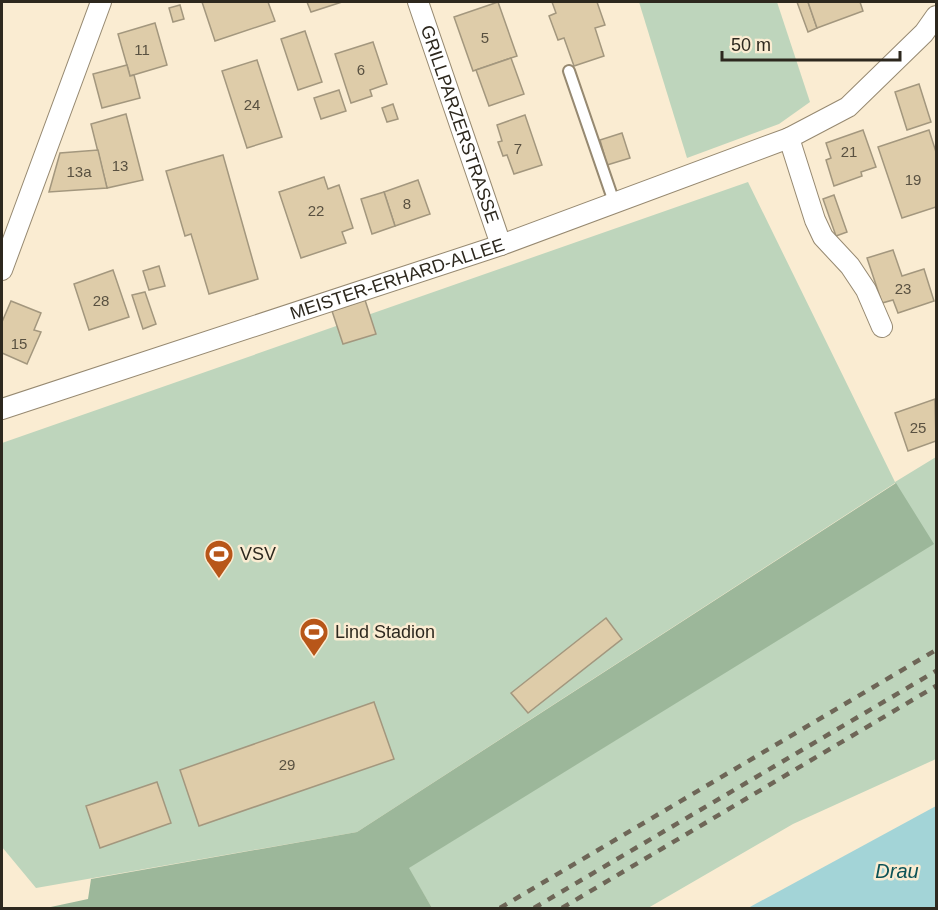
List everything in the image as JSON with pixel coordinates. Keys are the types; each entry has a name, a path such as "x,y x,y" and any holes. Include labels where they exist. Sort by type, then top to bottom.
{"street":[{"path":"2,270 101,2"},
{"name":"GRILLPARZERSTRASSE","path":"418,2 501,245"},
{"name":"MEISTER-ERHARD-ALLEE","path":"2,409 501,245 789,138 848,107 924,33 936,16"},
{"path":"789,138 823,237 850,266 882,327"}],"lane":[{"path":"569,71 614,202"}],"green space":[{"path":"639,2 777,2 810,102 779,124 687,158"},
{"name":"Lind Stadion","path":"748,182 895,482 936,457 936,759 793,824 648,908 432,908 408,868 933,544 895,483 357,832 36,888 2,847 2,443"},
{"path":"896,483 934,544 409,868 432,908 46,908 88,899 91,879 357,832"}],"water":[{"name":"Drau","path":"936,806 936,908 748,908"}],"building":[{"path":"202,2 268,2 275,21 215,41"},
{"path":"307,2 342,2 311,12"},
{"path":"498,2 517,56 473,71 454,17"},
{"path":"552,2 597,2 605,25 595,28 604,56 574,66 564,38 558,40 549,16 556,13"},
{"path":"797,2 808,2 817,28 808,32"},
{"path":"808,2 860,2 863,11 817,28"},
{"path":"180,5 184,19 173,22 169,8"},
{"path":"155,23 167,65 130,76 118,34"},
{"path":"305,31 322,82 298,90 281,39"},
{"path":"373,42 387,84 370,90 372,96 351,103 335,54"},
{"path":"511,58 524,94 489,106 476,70"},
{"path":"257,60 282,137 247,148 222,71"},
{"path":"127,65 130,76 134,75 140,98 102,108 93,74"},
{"path":"919,84 931,122 907,130 895,92"},
{"path":"339,90 346,111 321,119 314,98"},
{"path":"393,104 398,119 387,122 382,108"},
{"path":"126,114 143,180 107,188 91,124"},
{"path":"525,115 542,165 514,174 507,155 503,156 498,142 502,141 497,125"},
{"path":"863,130 876,167 861,172 862,176 834,186 826,160 831,158 826,143"},
{"path":"929,130 936,152 936,207 902,218 878,147"},
{"path":"622,133 630,158 607,165 600,140"},
{"path":"98,150 107,188 49,192 60,153"},
{"path":"223,155 258,279 209,294 191,234 185,236 166,171"},
{"path":"324,177 328,189 339,185 353,228 342,232 346,243 301,258 279,192"},
{"path":"418,180 430,214 395,226 384,192"},
{"path":"384,192 395,226 372,234 361,199"},
{"path":"834,195 847,232 836,236 823,199"},
{"path":"893,250 902,276 924,269 934,301 898,313 893,300 882,303 867,258"},
{"path":"159,266 165,286 149,290 143,271"},
{"path":"113,270 129,317 89,330 74,284"},
{"path":"145,292 156,324 143,329 132,295"},
{"path":"365,300 376,334 343,344 332,311"},
{"path":"11,301 41,313 34,330 41,332 27,364 2,353 2,322"},
{"path":"935,399 936,441 908,451 895,413"},
{"path":"606,618 622,639 528,713 511,693"},
{"path":"374,702 394,759 199,826 180,770"},
{"path":"157,782 171,823 100,848 86,806"}],"railway":[{"path":"500,908 936,650"},
{"path":"534,908 936,671"},
{"path":"562,908 936,686"}],"place":[{"name":"VSV","path":"219,580"},
{"name":"Lind Stadion","path":"314,658"}]}
